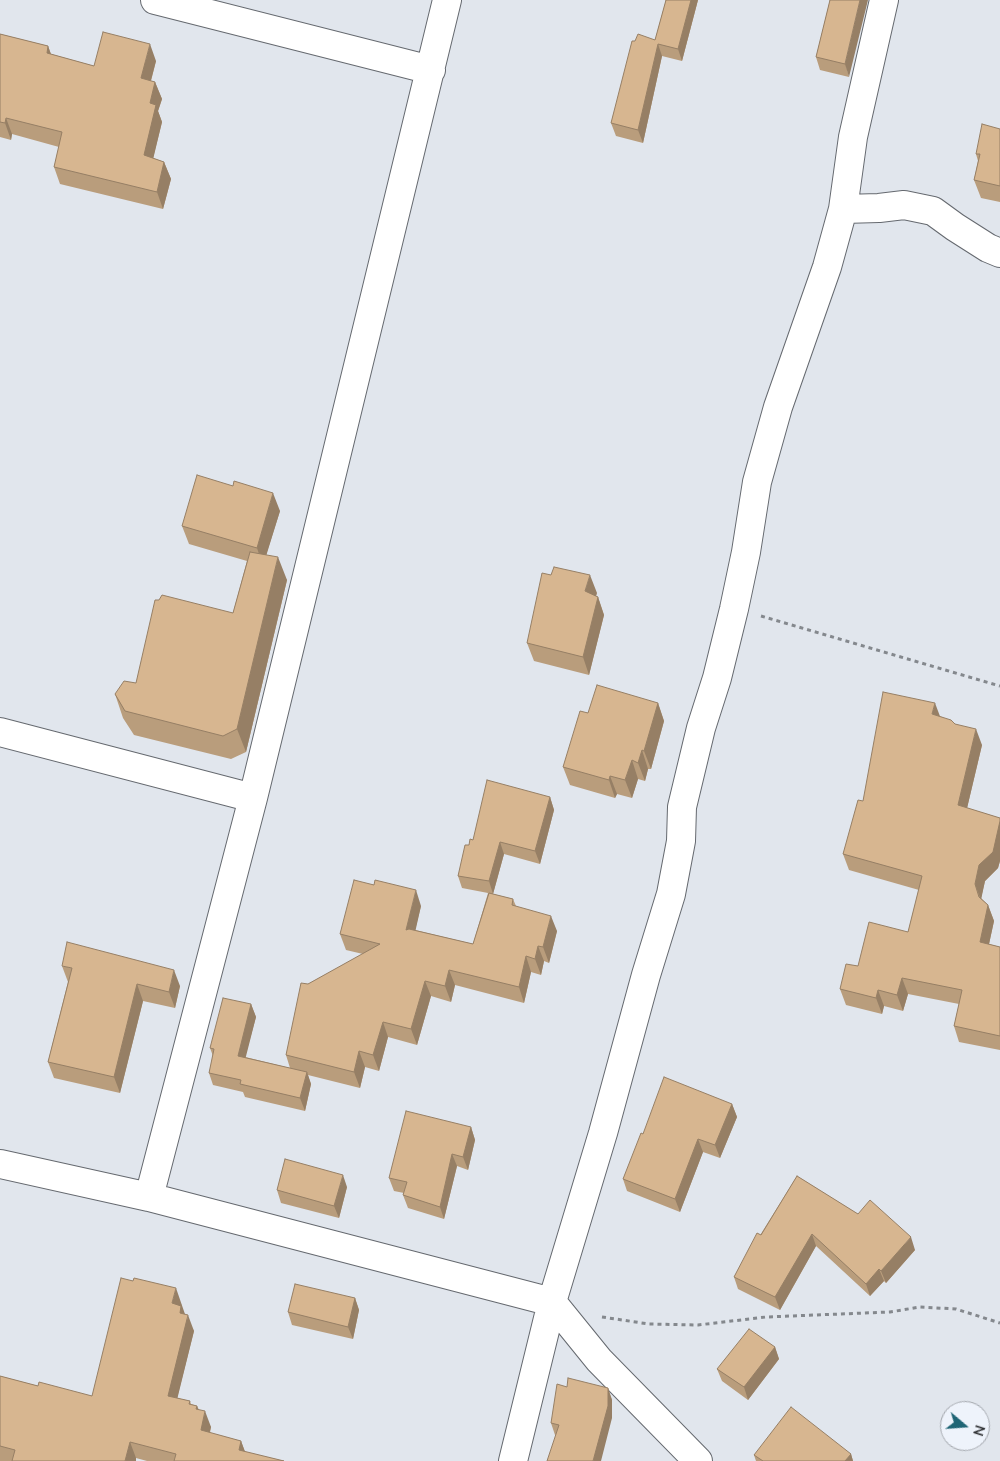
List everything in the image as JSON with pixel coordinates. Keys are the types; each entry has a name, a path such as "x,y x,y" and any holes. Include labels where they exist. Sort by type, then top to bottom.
{"street":[{"path":"155,0 431,70"},
{"path":"149,1197 252,798 448,0"},
{"path":"512,1461 552,1302 603,1134 646,976 671,894 682,841 682,807 701,728 717,678 734,609 746,552 757,482 778,407 808,325 843,209 853,137 884,0"},
{"path":"843,209 879,208 904,204 933,211 988,248 1000,253"},
{"path":"0,732 252,798"},
{"path":"0,1164 149,1197 552,1302 599,1360 698,1461"}],"path":[{"path":"734,609 1000,686"},
{"path":"552,1302 594,1316 649,1324 698,1325 766,1317 890,1312 920,1307 956,1308 1000,1323"}],"building":[{"path":"666,0 691,0 678,49 658,44 638,130 611,123 632,41 635,41 638,34 655,40"},
{"path":"830,0 860,0 845,64 816,57"},
{"path":"103,32 150,44 141,78 155,82 150,103 156,105 144,155 164,162 157,192 54,167 62,132 6,118 5,123 0,122 0,34 48,46 47,53 94,66"},
{"path":"982,124 1000,129 1000,186 974,180 980,154 976,154"},
{"path":"197,475 233,486 234,481 273,493 257,548 182,526"},
{"path":"250,552 278,557 237,729 223,736 125,711 115,694 124,681 136,683 155,600 159,600 162,595 233,613"},
{"path":"554,567 590,575 585,591 598,597 583,657 527,643 542,573 551,575"},
{"path":"597,685 658,703 644,751 642,750 638,763 632,760 625,780 610,776 609,780 563,767 580,711 588,713"},
{"path":"883,692 935,703 932,714 951,720 955,724 976,729 958,805 1000,818 993,852 979,865 975,884 979,897 988,905 980,942 1000,947 1000,1036 954,1026 962,990 902,978 897,995 878,990 876,998 840,989 846,964 858,966 869,922 908,932 922,876 843,854 858,800 863,801"},
{"path":"487,780 550,797 535,851 500,842 489,881 458,876 465,845 469,845 470,839 473,840"},
{"path":"354,880 374,885 375,880 416,890 406,930 409,929 473,944 489,893 513,899 512,905 551,916 543,947 538,946 535,959 526,956 519,987 449,970 445,986 425,981 411,1029 383,1022 373,1055 359,1051 354,1072 286,1055 301,983 308,984 380,944 340,934"},
{"path":"67,942 174,970 169,992 137,984 114,1077 48,1062 72,968 62,966"},
{"path":"223,998 251,1004 238,1056 307,1072 300,1098 240,1084 241,1080 209,1073 214,1049 210,1048"},
{"path":"664,1077 732,1104 715,1145 698,1139 675,1199 623,1179 641,1133 643,1134"},
{"path":"406,1111 471,1127 463,1157 452,1154 440,1207 403,1195 407,1182 389,1178"},
{"path":"285,1159 343,1175 334,1206 277,1190"},
{"path":"797,1176 858,1214 870,1200 911,1237 881,1271 879,1269 866,1284 812,1234 775,1297 734,1277 757,1233 761,1235"},
{"path":"121,1278 133,1281 134,1278 176,1288 172,1303 181,1306 180,1313 188,1315 168,1396 190,1401 189,1404 197,1406 196,1409 205,1411 201,1430 241,1441 239,1450 284,1461 174,1461 176,1454 130,1442 125,1461 12,1461 15,1450 0,1446 0,1376 38,1386 39,1382 92,1396"},
{"path":"295,1284 355,1298 348,1327 288,1312"},
{"path":"749,1329 775,1347 744,1387 717,1369"},
{"path":"568,1378 608,1388 608,1406 593,1461 547,1461 559,1425 551,1423 557,1384 567,1387"},
{"path":"791,1407 851,1454 845,1461 763,1461 754,1455"}]}
